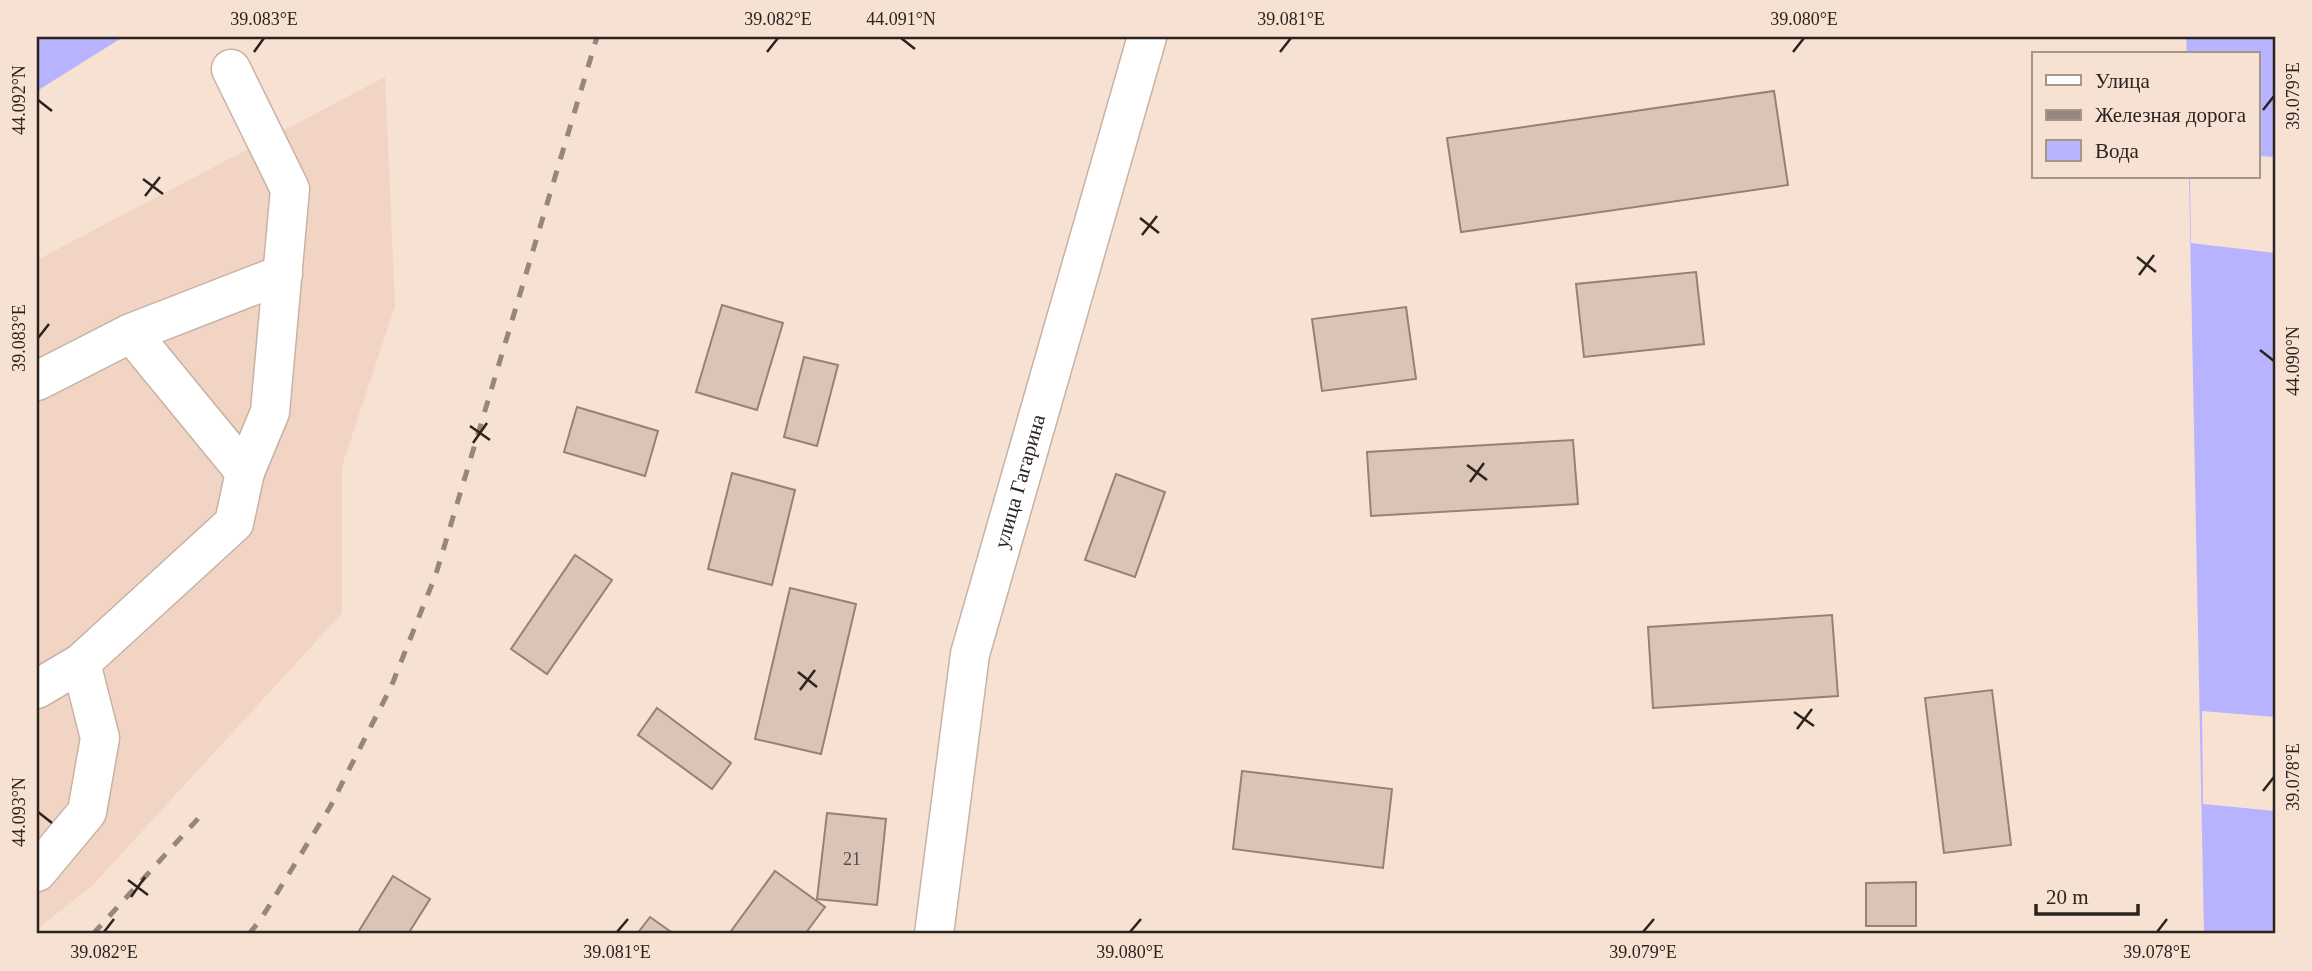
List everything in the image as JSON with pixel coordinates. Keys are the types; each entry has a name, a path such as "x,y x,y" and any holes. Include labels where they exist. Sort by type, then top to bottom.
{"street":[{"name":"улица Гагарина","path":"934,934 970,654 1147,37"},
{"path":"37,689 81,663 234,523 245,472 270,412 290,189 231,69"},
{"path":"37,381 131,333 283,274"},
{"path":"131,333 245,472"},
{"path":"37,872 87,812 100,738 81,663"}],"shaded area":[{"path":"385,77 395,306 342,466 342,613 92,886 37,929 37,260"}],"water":[{"path":"37,37 123,37 37,91"},
{"path":"2186,37 2275,37 2275,934 2204,934 2189,178 2260,178 2260,52 2187,52"}],"pier":[{"path":"2260,156 2275,157 2275,253 2191,243 2190,178 2260,178"},
{"path":"2202,711 2275,717 2275,811 2203,804"}],"building":[{"path":"1774,91 1788,185 1461,232 1447,138"},
{"path":"1696,272 1704,344 1584,357 1576,284"},
{"path":"722,305 783,323 757,410 696,392"},
{"path":"1406,307 1416,379 1322,391 1312,319"},
{"path":"804,357 838,365 817,446 784,437"},
{"path":"577,407 658,431 645,476 564,452"},
{"path":"1573,440 1578,504 1371,516 1367,452"},
{"path":"732,473 795,490 772,585 708,569"},
{"path":"1116,474 1165,492 1135,577 1085,560"},
{"path":"575,555 612,580 547,674 511,649"},
{"path":"790,588 856,604 821,754 755,739"},
{"path":"1832,615 1838,696 1653,708 1648,627"},
{"path":"1992,690 2011,845 1944,853 1925,698"},
{"path":"657,708 731,763 712,789 638,735"},
{"path":"1242,771 1392,789 1383,868 1233,849"},
{"path":"827,813 886,819 877,905 817,899"},
{"path":"775,871 825,907 805,934 729,934"},
{"path":"393,876 430,899 408,934 357,934"},
{"path":"1916,882 1916,926 1866,926 1866,883"},
{"path":"650,917 674,934 637,934"}],"railway":[{"path":"249,934 330,807 391,687 436,574 597,37"},
{"path":"93,934 205,811"}]}
